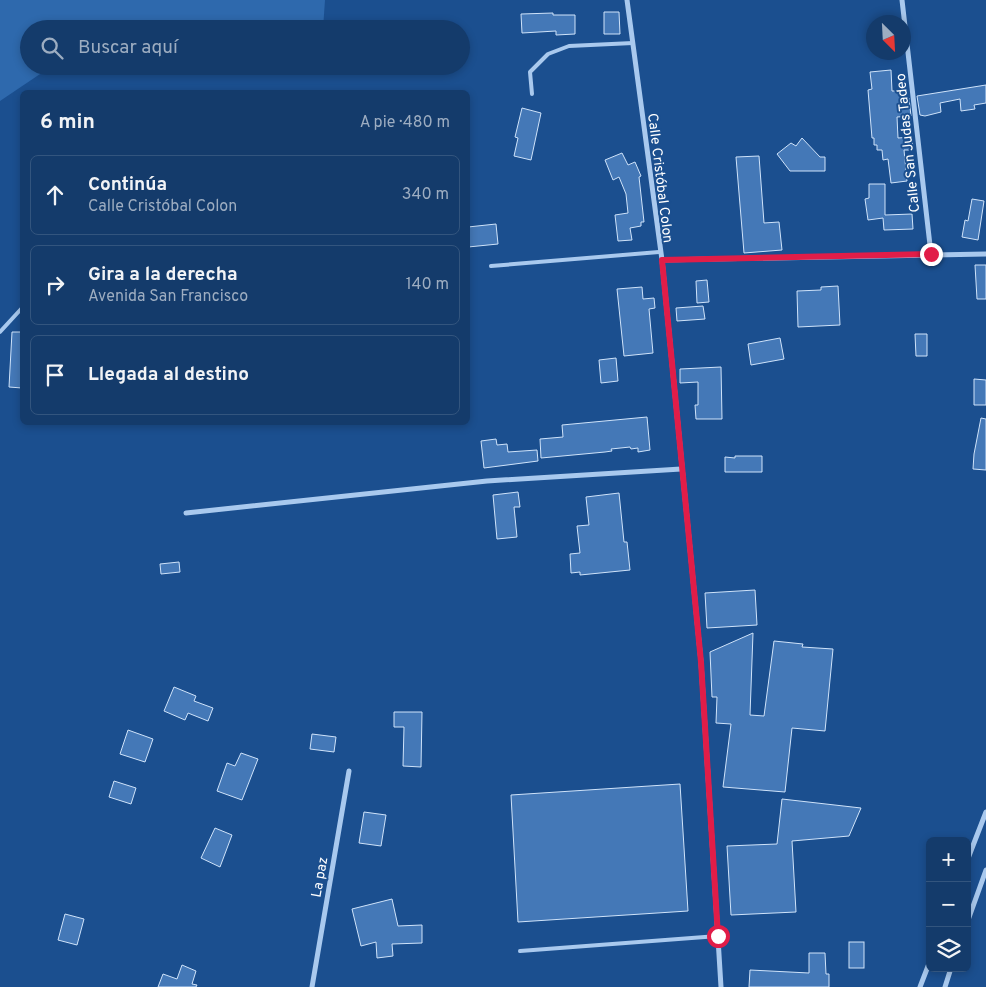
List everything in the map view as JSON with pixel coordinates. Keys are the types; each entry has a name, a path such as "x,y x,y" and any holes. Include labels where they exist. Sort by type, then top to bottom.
{"street":[{"name":"Calle Cristóbal Colon","path":"628,0 662,260 701,662 721,987"},
{"name":"Calle San Judas Tadeo","path":"902,0 931,254"},
{"path":"662,260 986,254"},
{"path":"186,513 487,481 681,469"},
{"name":"La paz","path":"312,987 349,771"},
{"path":"971,851 986,812"},
{"path":"971,912 986,870"},
{"path":"920,987 926,971"},
{"path":"945,987 950,972"}],"lane":[{"path":"532,94 530,72 548,54 569,46 633,42"},
{"path":"491,266 660,252"},
{"path":"0,332 20,310"},
{"path":"520,951 718,936"}],"shaded area":[{"path":"0,0 325,0 324,20 20,20 20,75 39,75 0,101"}],"building":[{"path":"604,12 619,12 620,34 604,34"},
{"path":"553,13 553,15 575,15 575,34 556,35 556,31 522,33 521,14"},
{"path":"891,70 892,91 906,91 906,98 909,98 911,116 897,117 898,138 912,137 913,150 904,150 907,181 891,183 888,159 883,160 882,150 877,150 877,145 874,145 874,138 872,138 868,90 872,89 870,72"},
{"path":"986,85 986,103 974,105 975,109 961,111 960,99 940,103 941,112 925,116 920,115 917,96"},
{"path":"522,108 541,113 531,160 514,156 518,138 515,137"},
{"path":"802,138 820,157 825,157 825,171 790,171 777,154 791,143 796,146"},
{"path":"622,153 628,165 635,162 641,176 639,177 644,222 641,222 641,226 630,228 632,240 618,241 615,215 628,213 626,194 619,177 613,180 605,160"},
{"path":"759,156 764,223 779,222 782,250 744,253 736,157"},
{"path":"869,184 885,184 885,215 912,214 913,229 884,230 883,218 868,220 865,199 869,198"},
{"path":"972,199 984,201 978,240 962,237 965,220 968,221"},
{"path":"496,224 498,244 470,247 470,227"},
{"path":"975,265 986,265 986,299 977,299"},
{"path":"707,280 709,302 697,303 696,281"},
{"path":"838,286 840,325 798,327 797,291 821,290 821,287"},
{"path":"642,287 643,299 654,298 655,308 649,309 653,353 624,356 617,289"},
{"path":"703,306 705,319 677,321 676,308"},
{"path":"12,332 20,332 20,388 9,387"},
{"path":"915,334 927,334 927,356 916,356"},
{"path":"780,338 784,359 751,365 748,344"},
{"path":"616,358 618,381 601,383 599,360"},
{"path":"721,367 722,419 696,419 695,405 698,405 698,382 680,383 680,369"},
{"path":"974,379 986,380 986,405 974,405"},
{"path":"647,417 650,450 638,452 638,448 631,449 630,447 611,449 612,451 605,452 541,458 540,439 563,437 562,425"},
{"path":"981,418 986,419 986,470 973,469"},
{"path":"496,439 497,445 507,444 508,452 537,450 538,461 484,468 481,441"},
{"path":"735,456 762,456 762,472 725,472 725,457 735,458"},
{"path":"518,492 520,507 514,507 517,537 497,539 493,495"},
{"path":"619,493 624,542 627,542 630,570 580,575 580,572 571,573 570,554 580,553 577,526 589,525 586,497"},
{"path":"179,562 180,572 161,574 160,564"},
{"path":"755,590 757,625 707,628 705,593"},
{"path":"753,633 750,715 764,716 774,641 803,644 802,647 833,649 825,731 792,728 785,792 723,787 731,724 716,723 717,697 712,697 710,652"},
{"path":"174,687 196,696 194,701 213,708 208,721 188,713 185,720 164,711"},
{"path":"394,712 422,712 421,767 403,766 404,727 394,727"},
{"path":"128,730 153,739 145,762 120,754"},
{"path":"312,734 336,737 334,752 310,749"},
{"path":"241,753 258,759 242,800 217,791 227,763 235,766"},
{"path":"114,781 136,788 131,804 109,797"},
{"path":"680,784 688,911 518,922 511,795"},
{"path":"782,799 861,808 849,836 792,841 796,912 731,915 727,846 777,844"},
{"path":"364,812 386,815 381,846 359,843"},
{"path":"215,828 232,835 220,867 201,858"},
{"path":"392,899 398,926 422,925 422,943 392,944 393,956 377,958 376,942 361,946 352,909"},
{"path":"65,914 84,919 77,945 58,940"},
{"path":"849,942 864,942 864,968 849,968"},
{"path":"809,953 825,953 826,974 829,974 829,987 749,987 750,970 809,973"},
{"path":"182,965 196,971 192,984 197,985 196,987 158,987 163,974 177,979"}],"route":[{"path":"718,936 701,662 662,260 931,254"}]}
